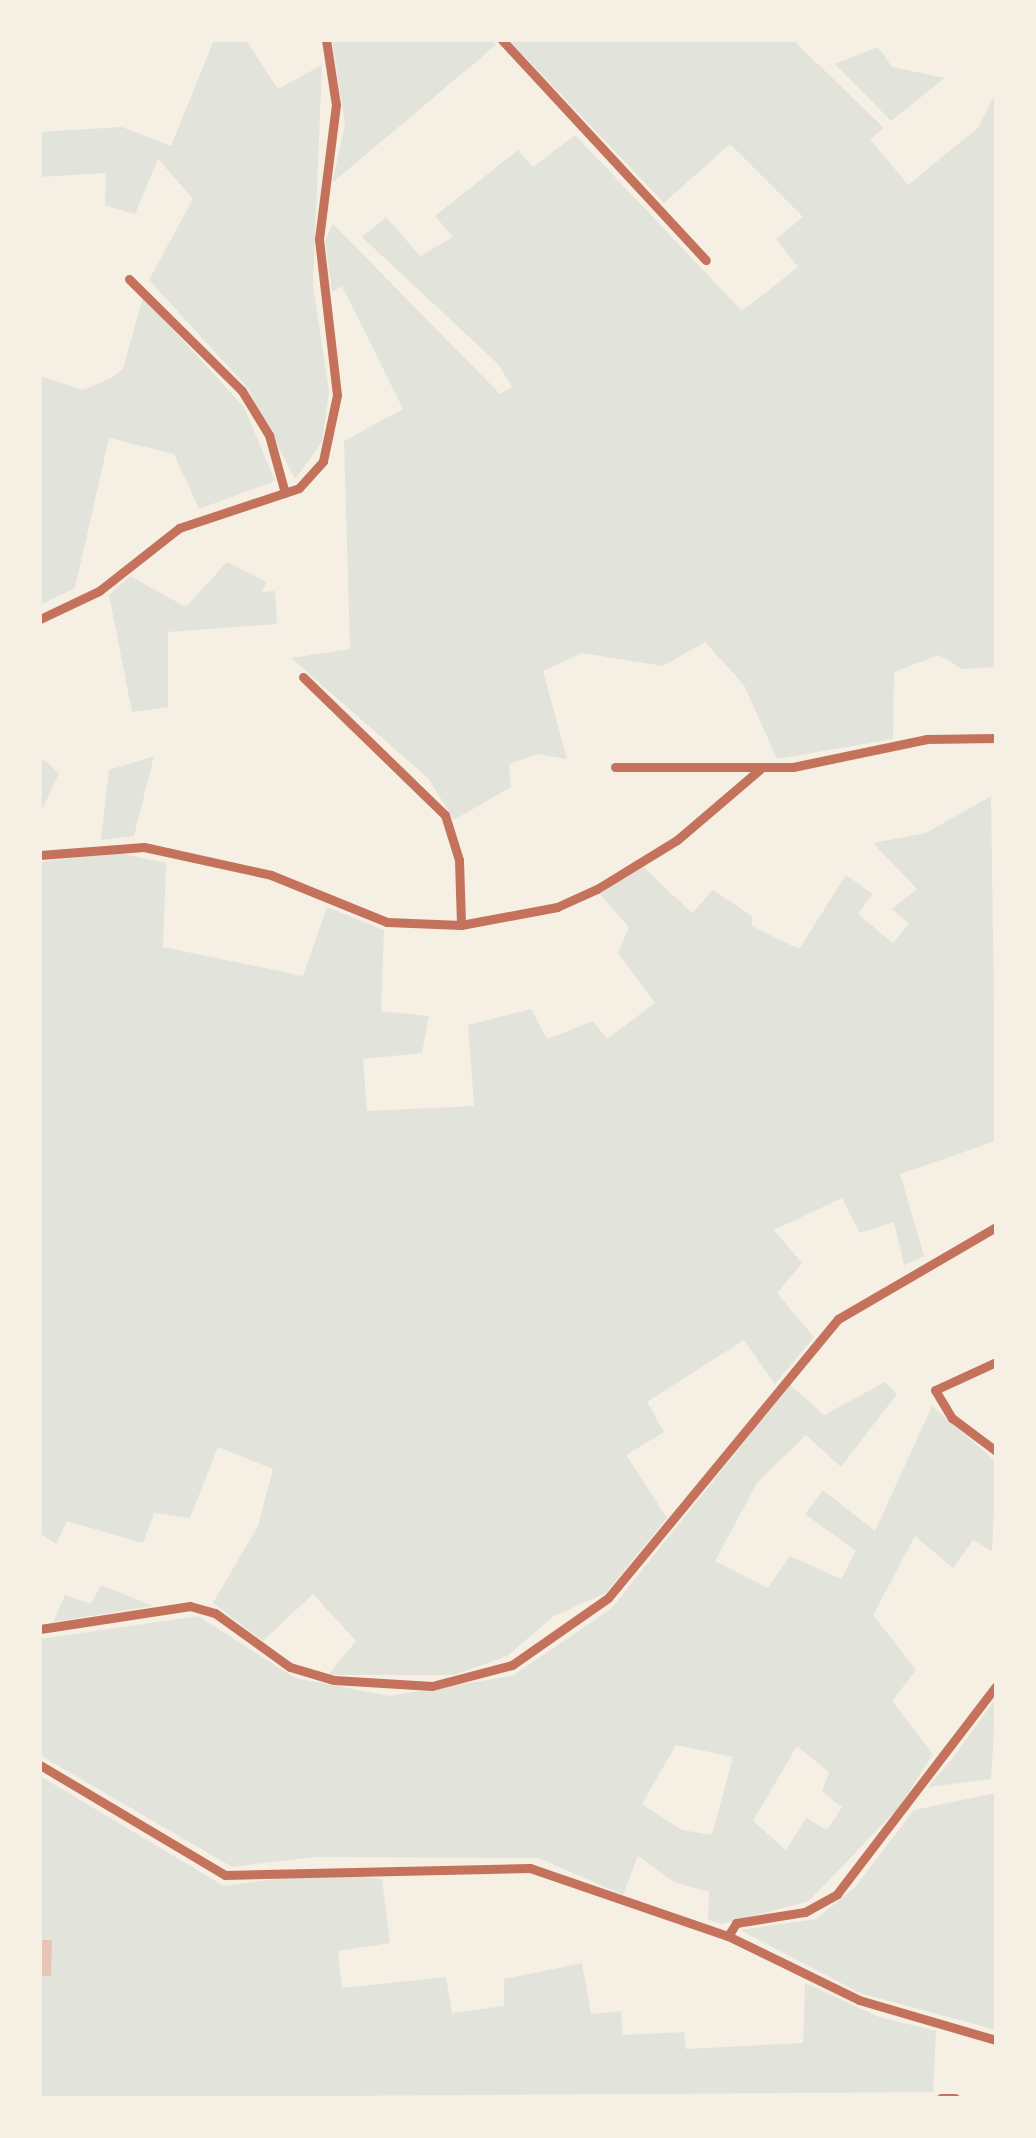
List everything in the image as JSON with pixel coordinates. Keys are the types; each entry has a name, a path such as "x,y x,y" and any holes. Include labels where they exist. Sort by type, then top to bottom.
{"street":[{"path":"40,620 99,591 179,528 285,493 323,461 337,395 320,240 336,105 326,40"},
{"path":"502,40 706,260"},
{"path":"129,279 242,391 268,435 285,493"},
{"path":"303,677 444,815 459,860 461,925"},
{"path":"40,856 144,848 272,875 387,922 461,925 577,900 677,840 760,768 927,739 996,738"},
{"path":"616,767 748,760 760,768"},
{"path":"40,1629 190,1606 214,1613 290,1667 334,1680 432,1686 512,1664 608,1598 838,1320 996,1227"},
{"path":"996,1362 935,1390 952,1418 996,1451"},
{"path":"728,1936 736,1924 805,1912 837,1894 996,1686"},
{"path":"40,1765 240,1879 312,1866 530,1868 728,1936 858,2000 996,2040"},
{"path":"940,2098 955,2098"}],"shaded area":[{"path":"214,40 246,40 278,89 322,65 313,285 329,392 322,442 295,479 247,387 149,280 193,199 158,159 135,214 105,205 106,173 40,177 40,132 122,127 171,146"},
{"path":"332,40 491,40 496,45 332,183 345,125"},
{"path":"509,40 793,40 884,128 870,139 908,185 978,128 996,92 996,667 962,669 939,655 894,672 893,739 777,759 744,685 705,642 663,666 582,653 543,671 567,759 538,754 509,764 511,787 454,820 428,778 291,658 350,649 344,441 403,409 342,286 332,292 325,241 333,224 500,394 512,387 498,364 362,237 386,217 420,256 453,237 435,216 518,150 533,167 575,135 742,311 798,267 776,239 803,217 730,144 664,203"},
{"path":"878,47 892,67 945,78 891,121 835,64"},
{"path":"143,297 244,407 275,481 199,509 174,454 109,438 75,588 40,605 40,376 83,390 123,369"},
{"path":"227,562 267,582 261,592 275,591 277,624 168,632 168,707 132,712 109,595 130,576 186,607"},
{"path":"154,756 134,836 101,840 109,770"},
{"path":"40,757 59,773 40,814"},
{"path":"991,796 996,1141 900,1174 924,1256 904,1265 894,1222 860,1233 842,1198 774,1230 802,1263 777,1293 814,1337 775,1384 744,1340 647,1402 664,1432 626,1455 667,1518 606,1593 554,1616 507,1656 454,1675 328,1675 356,1641 313,1594 263,1641 213,1603 258,1526 273,1469 218,1447 190,1518 154,1513 143,1543 67,1521 56,1544 40,1533 40,862 114,852 166,863 163,947 303,976 327,907 384,930 381,1011 429,1016 422,1053 363,1059 367,1111 474,1106 468,1025 531,1009 547,1039 593,1021 607,1039 655,1003 618,953 629,927 600,894 640,864 692,913 713,890 752,916 752,926 799,949 846,875 873,894 858,914 893,943 909,923 892,909 917,889 873,843 926,833"},
{"path":"885,1382 897,1394 841,1467 806,1435 757,1483 715,1561 768,1588 790,1556 841,1579 856,1551 805,1514 823,1490 875,1531 932,1406 996,1462 992,1551 973,1540 953,1568 915,1536 873,1615 916,1670 892,1701 933,1754 900,1806 809,1901 722,1924 708,1920 709,1892 674,1882 638,1856 623,1895 539,1858 314,1857 232,1867 40,1755 40,1639 198,1616 295,1678 389,1696 512,1676 611,1609 790,1385 824,1415","holes":["676,1745 733,1757 712,1835 682,1830 642,1804","797,1746 829,1772 822,1792 842,1807 827,1830 806,1818 786,1850 753,1821"]},
{"path":"101,1585 153,1606 53,1622 65,1595 91,1604"},
{"path":"996,1698 991,1779 928,1787 952,1759"},
{"path":"40,1776 224,1886 321,1873 382,1879 390,1943 338,1951 342,1988 446,1977 452,2013 504,2006 504,1979 582,1963 591,2014 621,2011 623,2035 684,2032 686,2049 803,2043 805,1983 879,2017 936,2031 933,2092 40,2098"},
{"path":"996,1793 996,2030 860,1993 740,1930 816,1919 855,1887 914,1810"}],"building":[{"path":"40,1940 52,1940 51,1976 40,1976"}]}
